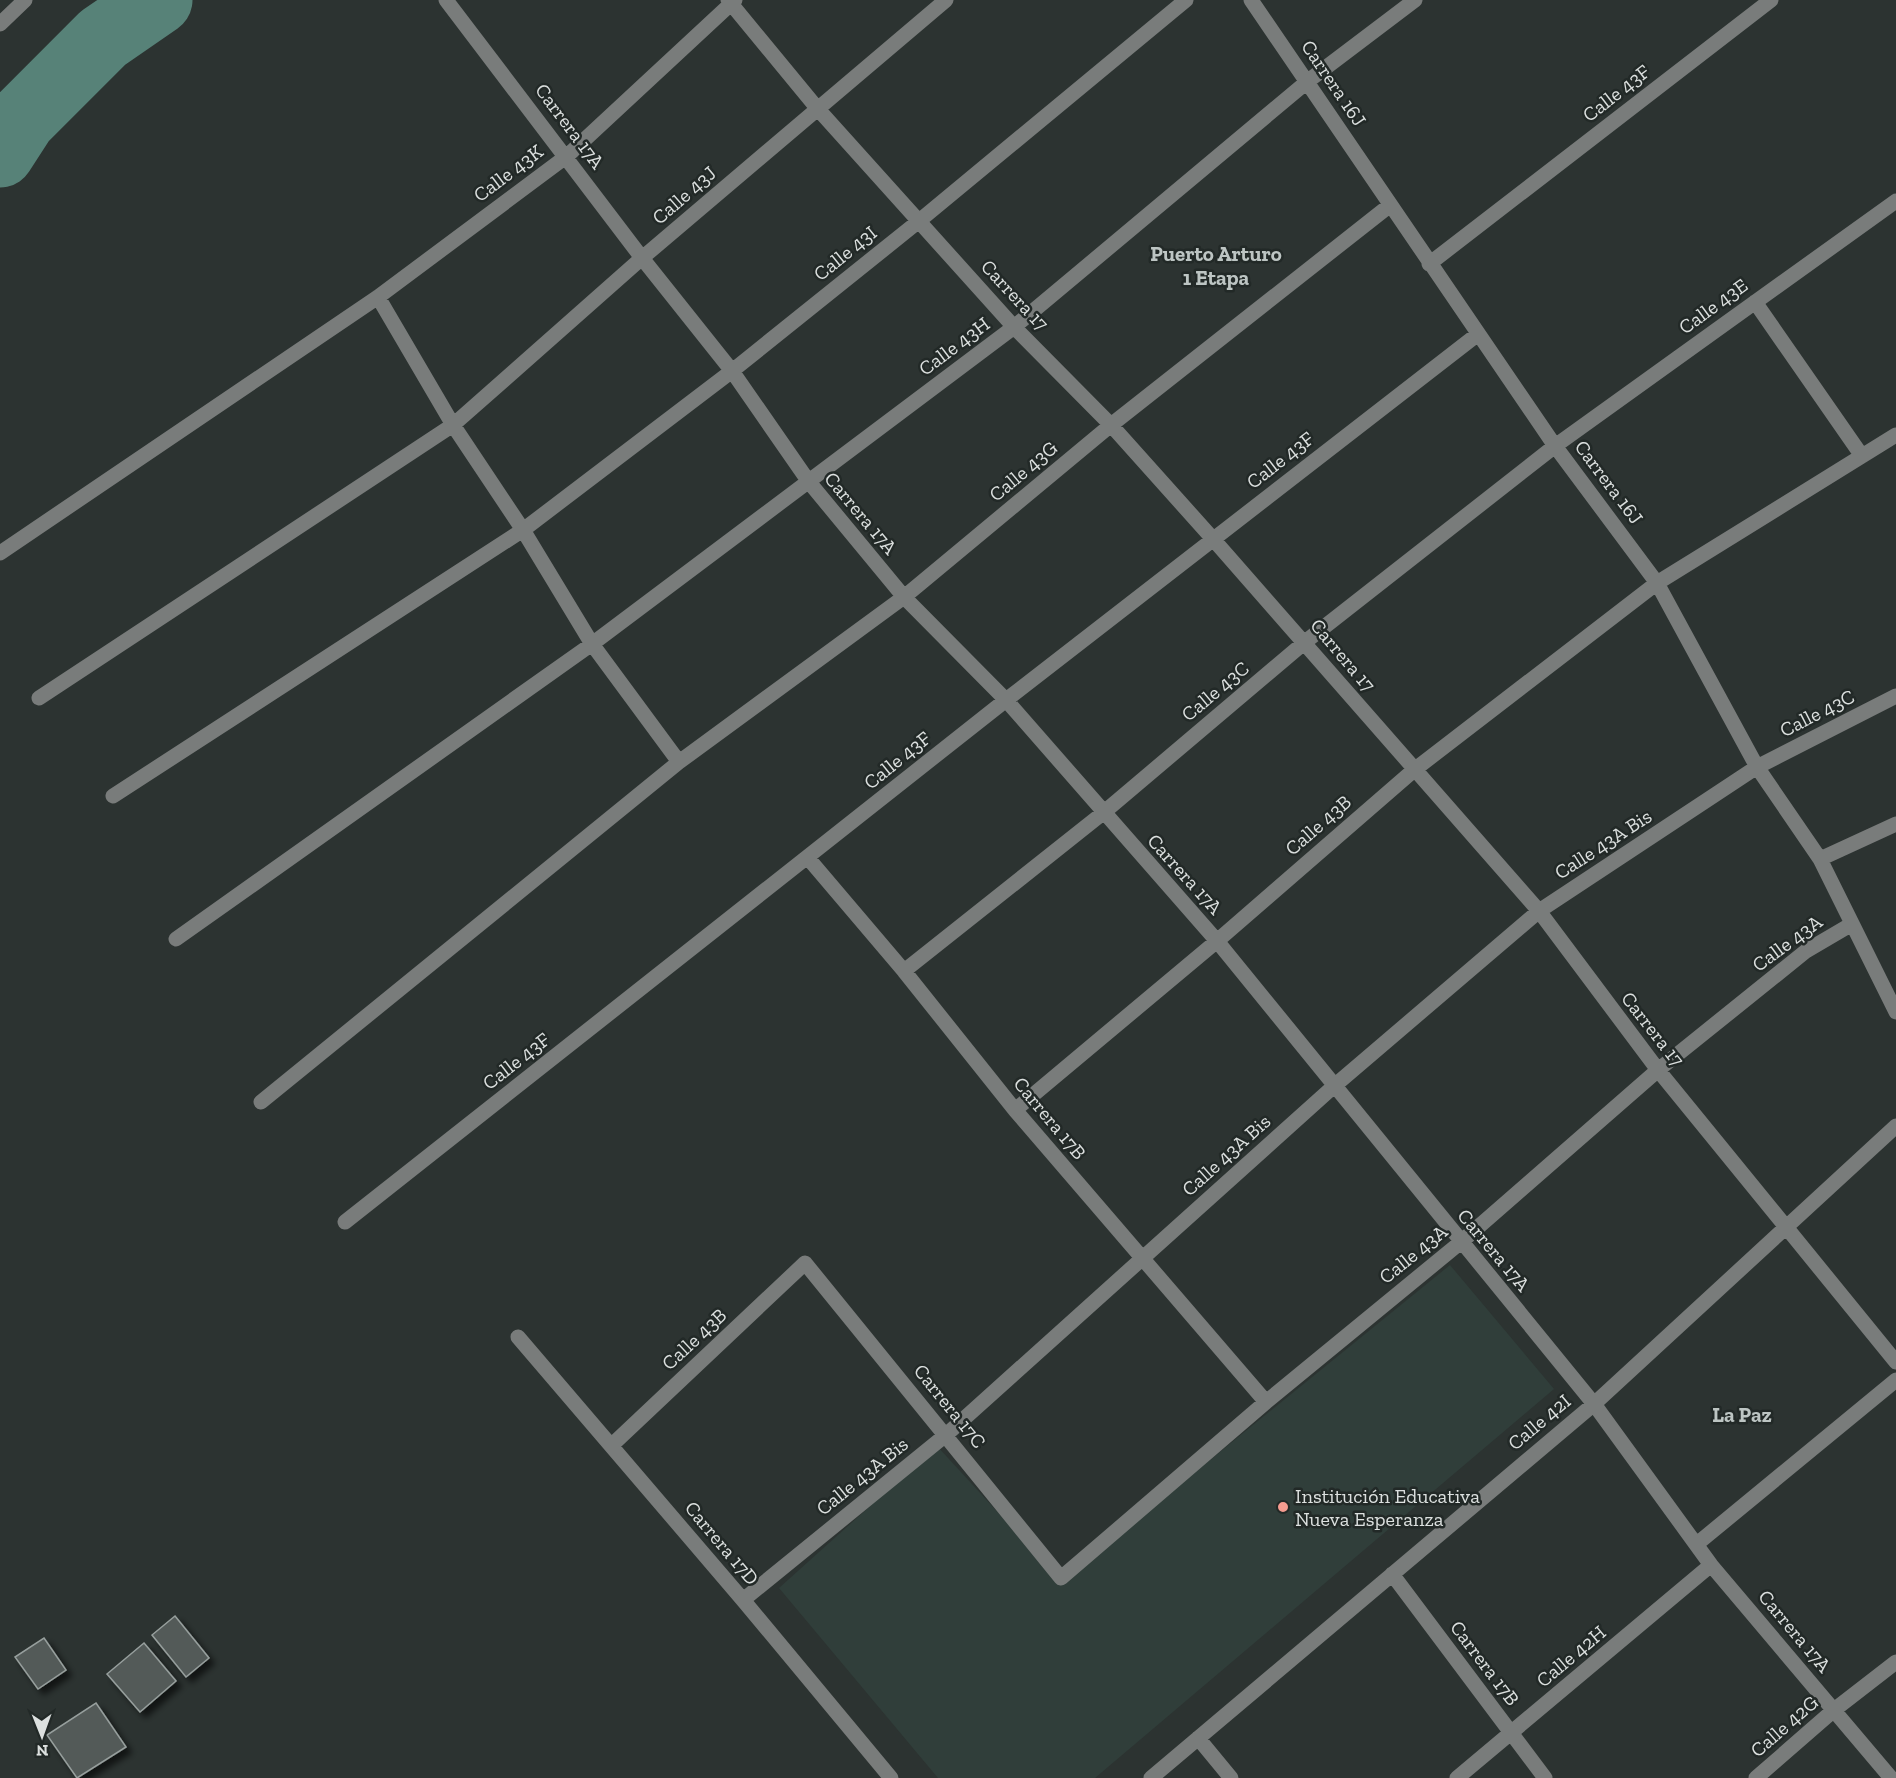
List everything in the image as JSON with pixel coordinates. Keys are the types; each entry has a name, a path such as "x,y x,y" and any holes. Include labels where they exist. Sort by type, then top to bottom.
{"street":[{"path":"0,24 25,0"},
{"name":"Carrera 17A","path":"446,0 567,156 642,258 732,371 809,482 904,597 1006,700 1217,941 1594,1404 1698,1543 1711,1565 1891,1778"},
{"name":"Calle 43J","path":"39,698 453,425 642,258 946,0"},
{"name":"Calle 43I","path":"113,796 523,530 732,371 919,221 1186,0"},
{"name":"Carrera 16J","path":"1251,0 1308,81 1389,206 1555,446 1657,583 1757,767 1820,859 1896,1012"},
{"name":"Calle 43H","path":"176,939 592,644 1014,327 1308,81 1415,0"},
{"name":"Calle 43F","path":"1429,264 1771,0"},
{"name":"Calle 43K","path":"0,553 378,297 567,156 731,1"},
{"name":"Carrera 17","path":"731,1 817,108 1014,327 1110,425 1213,539 1539,911 1658,1070 1896,1362"},
{"name":"Calle 43E","path":"1555,446 1896,201"},
{"name":"Calle 43G","path":"261,1102 679,762 904,597 1110,425 1389,206"},
{"path":"378,297 453,425 523,530 592,644 679,762"},
{"path":"1755,302 1862,456"},
{"name":"Calle 43F","path":"345,1222 1006,700 1478,334"},
{"path":"1657,583 1896,435"},
{"name":"Calle 43C","path":"904,971 1103,813 1305,642 1555,446"},
{"name":"Calle 43B","path":"1015,1110 1217,941 1414,770 1657,583"},
{"name":"Calle 43C","path":"1757,767 1896,696"},
{"name":"Calle 43A Bis","path":"743,1600 946,1434 1334,1087 1539,911 1757,767"},
{"path":"1820,859 1896,824"},
{"name":"Carrera 17B","path":"808,858 904,971 1015,1110 1266,1402"},
{"name":"Calle 43A","path":"1061,1578 1266,1402 1461,1242 1658,1070 1806,951 1852,924"},
{"name":"Calle 42I","path":"1151,1778 1594,1404 1896,1126"},
{"name":"Calle 43B","path":"612,1445 805,1263"},
{"name":"Carrera 17C","path":"805,1263 1061,1578"},
{"name":"Carrera 17D","path":"518,1337 612,1445 891,1778"},
{"path":"1698,1543 1896,1380"},
{"name":"Calle 42H","path":"1457,1778 1711,1565"},
{"name":"Carrera 17B","path":"1392,1574 1545,1778"},
{"name":"Calle 42G","path":"1756,1778 1834,1710 1896,1662"},
{"path":"1198,1738 1231,1778"}],"shaded area":[{"name":"Institución Educativa Nueva Esperanza","path":"1450,1265 1554,1389 1095,1778 938,1778 779,1588 937,1446 1061,1581"}],"building":[{"path":"175,1616 209,1658 186,1677 152,1635"},
{"path":"44,1638 66,1670 38,1689 15,1657"},
{"path":"144,1643 176,1681 140,1712 107,1674"},
{"path":"96,1703 126,1747 77,1778 47,1735"}],"waterway":[{"path":"0,153 22,119 103,38 158,0"}],"place":[{"name":"Institución Educativa Nueva Esperanza","path":"1283,1507"}],"district":[{"name":"Puerto Arturo 1 Etapa","path":"1216,265"},
{"name":"La Paz","path":"1742,1414"}]}
